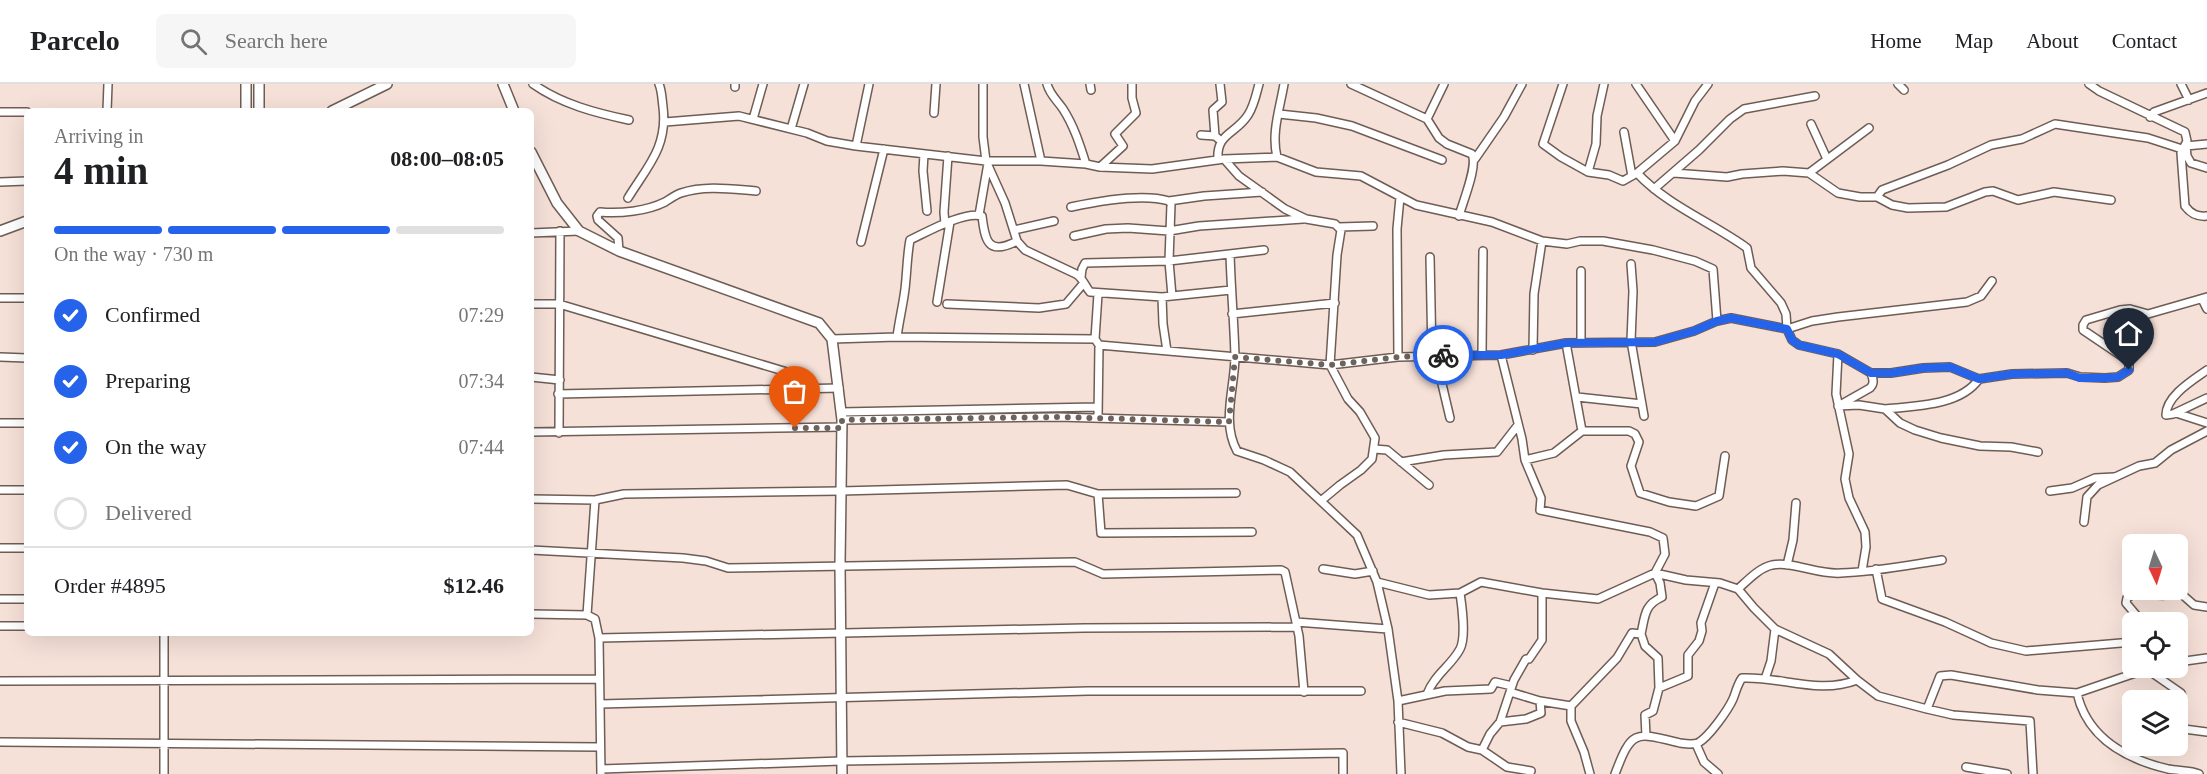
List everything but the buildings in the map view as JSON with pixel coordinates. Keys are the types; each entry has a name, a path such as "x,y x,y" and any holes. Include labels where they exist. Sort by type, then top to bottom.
{"street":[{"path":"107,108 108,84"},
{"path":"246,84 246,108"},
{"path":"259,84 259,108"},
{"path":"338,108 387,84"},
{"path":"503,84 513,108"},
{"path":"533,84 546,93 574,104 629,120"},
{"path":"628,198 653,161 662,141 665,122 659,84"},
{"path":"753,119 758,96 764,84"},
{"path":"791,129 804,84"},
{"path":"856,146 869,84"},
{"path":"934,113 936,84"},
{"path":"983,84 983,137 987,162 1017,241 1025,250 1082,280 1090,292 1098,294 1162,297 1231,290"},
{"path":"1024,84 1041,161"},
{"path":"1047,84 1077,137 1086,164"},
{"path":"1101,167 1123,146 1115,134 1136,113 1132,98 1132,84"},
{"path":"1220,84 1222,102 1213,110 1218,138 1217,149 1221,160 1285,209 1306,219"},
{"path":"1201,135 1218,138 1247,117 1259,84"},
{"path":"1277,158 1274,144 1284,84"},
{"path":"1352,84 1427,119 1439,138 1447,144 1472,154 1475,159"},
{"path":"1427,119 1444,84"},
{"path":"1459,216 1475,159 1504,117 1522,84"},
{"path":"1563,84 1543,144 1588,172 1609,175 1621,181 1634,174 1675,141 1695,101 1708,84"},
{"path":"1588,172 1596,144 1597,116 1604,84"},
{"path":"1636,84 1675,141"},
{"path":"1898,84 1904,90"},
{"path":"2089,84 2150,117 2184,132 2185,206 2197,216 2207,216"},
{"path":"2181,84 2189,100"},
{"path":"2150,117 2154,112 2207,93"},
{"path":"1654,189 1730,119 1744,109 1815,96"},
{"path":"0,112 24,112"},
{"path":"1280,114 1316,118 1352,126 1442,160"},
{"path":"665,122 739,116 827,141 987,162 1041,161 1152,169 1221,160 1277,158 1316,172 1361,176 1416,205 1492,222 1542,241 1567,244 1580,241 1603,241 1653,250 1708,266 1713,269 1717,321"},
{"path":"1811,124 1827,159"},
{"path":"1877,197 1882,190 1948,165 1991,145 2022,140 2055,124 2148,138 2184,148 2207,144"},
{"path":"1809,173 1869,128"},
{"path":"1624,132 1634,174 1700,221 1747,248 1752,268 1781,303 1792,340 1799,345 1838,354 1871,373 1950,367 1979,379 2012,374 2067,373 2080,378 2118,377 2129,370 2129,361 2083,330 2086,320 2130,309 2148,314 2204,298 2207,309"},
{"path":"2184,148 2191,163 2207,168"},
{"path":"861,242 884,149"},
{"path":"924,154 923,171 927,211"},
{"path":"937,302 948,223 944,212 948,156"},
{"path":"979,215 987,162"},
{"path":"535,171 579,231 619,252 819,323 832,339 842,420 840,564 842,774"},
{"path":"1674,173 1727,177 1783,171 1809,173 1838,193 1877,197 1892,205 1908,208 1946,207 1993,191 2018,200 2054,192 2111,200"},
{"path":"0,182 24,181"},
{"path":"619,252 618,238 598,220 597,216 600,212 618,213 646,208 663,203 678,194 694,190 718,188 756,190"},
{"path":"1071,207 1112,200 1169,201 1262,192"},
{"path":"1398,357 1397,229 1400,197"},
{"path":"1169,201 1171,204 1169,261 1172,296"},
{"path":"897,337 910,240 974,214 982,216 985,239 989,245 995,247 1017,241"},
{"path":"1074,236 1117,229 1169,231 1221,224 1306,219 1335,224 1339,227 1373,226"},
{"path":"1014,230 1054,221"},
{"path":"0,229 24,222"},
{"path":"1322,500 1372,459 1375,438 1360,412 1348,399 1330,365 1341,230 1339,227"},
{"path":"559,433 560,231"},
{"path":"534,233 579,231"},
{"path":"1533,350 1534,294 1542,241"},
{"path":"947,304 1039,308 1066,304 1082,280 1082,269 1085,263 1169,261 1264,250"},
{"path":"1482,354 1483,251"},
{"path":"1230,254 1235,357 1229,422 1233,444 1237,451 1290,472 1357,535 1377,582 1388,629 1398,701 1401,774"},
{"path":"1430,257 1432,355"},
{"path":"1631,264 1633,291 1631,341 1644,416"},
{"path":"1581,271 1581,343"},
{"path":"832,339 897,337 1097,342 1167,351 1330,365 1432,355 1501,355 1566,343 1655,342 1674,338 1717,321 1731,318 1787,329 1812,321 1838,317 1967,302 1981,296 1992,281"},
{"path":"1098,294 1098,418"},
{"path":"1162,297 1167,351"},
{"path":"0,298 24,298"},
{"path":"1232,314 1335,303"},
{"path":"534,304 559,304 807,378 808,389"},
{"path":"1566,343 1582,431"},
{"path":"1838,354 1836,394 1849,454 1845,479 1849,498 1865,532 1866,547 1862,571"},
{"path":"1501,355 1525,460 1541,498 1540,510 1650,532 1663,538 1665,554 1655,573"},
{"path":"0,357 24,358"},
{"path":"2207,370 2179,392 2166,407 2166,415 2176,413 2207,398"},
{"path":"1838,406 1873,385 1874,379 1871,373"},
{"path":"534,377 560,380"},
{"path":"1838,406 1859,405 1885,409 1924,406 1957,397 1974,387 1979,379"},
{"path":"1442,384 1450,418"},
{"path":"558,394 839,388"},
{"path":"1577,397 1642,404"},
{"path":"842,420 975,409 1098,407"},
{"path":"975,409 975,418"},
{"path":"1885,409 1900,423 1915,430 1980,447 2012,447 2038,452"},
{"path":"2176,413 2207,423"},
{"path":"534,432 559,433 842,420 975,418 1098,418 1229,422"},
{"path":"0,423 24,423"},
{"path":"1401,462 1444,455 1497,452 1518,425"},
{"path":"1525,460 1554,453 1582,431 1629,431 1635,434 1639,442 1631,466 1640,493 1669,502 1696,506 1719,496 1725,456"},
{"path":"2085,522 2087,497 2098,485 2139,466 2155,463 2171,450 2207,431"},
{"path":"1374,449 1387,450 1430,484"},
{"path":"2049,491 2072,488 2095,478 2116,477"},
{"path":"534,499 595,500 624,494 1067,485 1098,494 1236,493"},
{"path":"0,490 24,490"},
{"path":"1098,494 1100,531 1104,534 1252,532"},
{"path":"587,615 595,500"},
{"path":"1787,565 1793,540 1796,503"},
{"path":"0,548 24,548"},
{"path":"534,550 683,558 706,561 728,568 840,564 1075,562 1103,574 1281,570 1285,572 1302,653 1305,692"},
{"path":"1738,589 1769,566 1787,565 1813,572 1839,574 1942,560"},
{"path":"1323,569 1355,574 1373,571"},
{"path":"1876,569 1882,599 1945,622 1991,643 2026,651 2122,643"},
{"path":"1646,736 1645,715 1653,711 1659,688 1658,658 1645,646 1641,634 1647,608 1653,601 1662,597 1660,583 1655,573"},
{"path":"1377,582 1429,596 1460,593 1481,582 1542,593 1598,599 1655,573 1738,589 1775,629 1828,654 1878,696 1953,715 2030,721 2033,774"},
{"path":"1659,688 1688,676 1688,655 1699,641 1702,631 1701,623 1715,583"},
{"path":"2134,612 2126,603 2127,598 2131,595 2142,593 2166,595 2177,590 2194,605 2207,607"},
{"path":"1427,694 1432,681 1461,648 1460,593"},
{"path":"1482,750 1490,734 1500,722 1511,689 1526,659 1529,659 1542,640 1542,593"},
{"path":"0,599 24,599"},
{"path":"534,614 587,615 595,619 599,638 601,772 841,761 1343,753 1343,774"},
{"path":"599,638 1296,625 1388,629"},
{"path":"0,626 24,626"},
{"path":"1765,679 1771,661 1775,629"},
{"path":"1590,774 1571,721 1570,706 1617,658 1632,633 1641,634"},
{"path":"164,636 164,774"},
{"path":"2188,661 2207,658"},
{"path":"1927,710 1940,675 2077,693 2122,677"},
{"path":"1616,774 1629,742 1640,736 1688,744 1696,744 1703,740 1733,700 1742,678 1765,679 1804,686 1842,686 1857,680"},
{"path":"2161,678 2177,690"},
{"path":"0,681 599,680"},
{"path":"1398,701 1427,694 1491,688 1495,682 1540,701 1570,706"},
{"path":"600,704 1088,691 1361,691"},
{"path":"2077,693 2080,709 2100,737 2120,751 2154,766 2199,774"},
{"path":"1500,722 1526,719 1540,713 1540,701"},
{"path":"1398,722 1442,733 1468,747 1482,750 1507,767 1531,771"},
{"path":"2188,730 2207,732"},
{"path":"0,742 599,747"},
{"path":"1696,744 1704,762 1718,774"},
{"path":"2152,774 2154,766"},
{"path":"1966,767 2007,774"}],"way so far":[{"path":"795,428 842,428 842,420 909,418 1058,417 1229,422 1235,357 1330,365 1398,357 1443,355"}],"route":[{"path":"1443,355 1501,355 1566,343 1655,342 1674,338 1717,321 1731,318 1787,329 1792,340 1799,345 1838,354 1871,373 1950,367 1979,379 2012,374 2067,373 2080,378 2105,378 2118,377 2129,370"}]}
